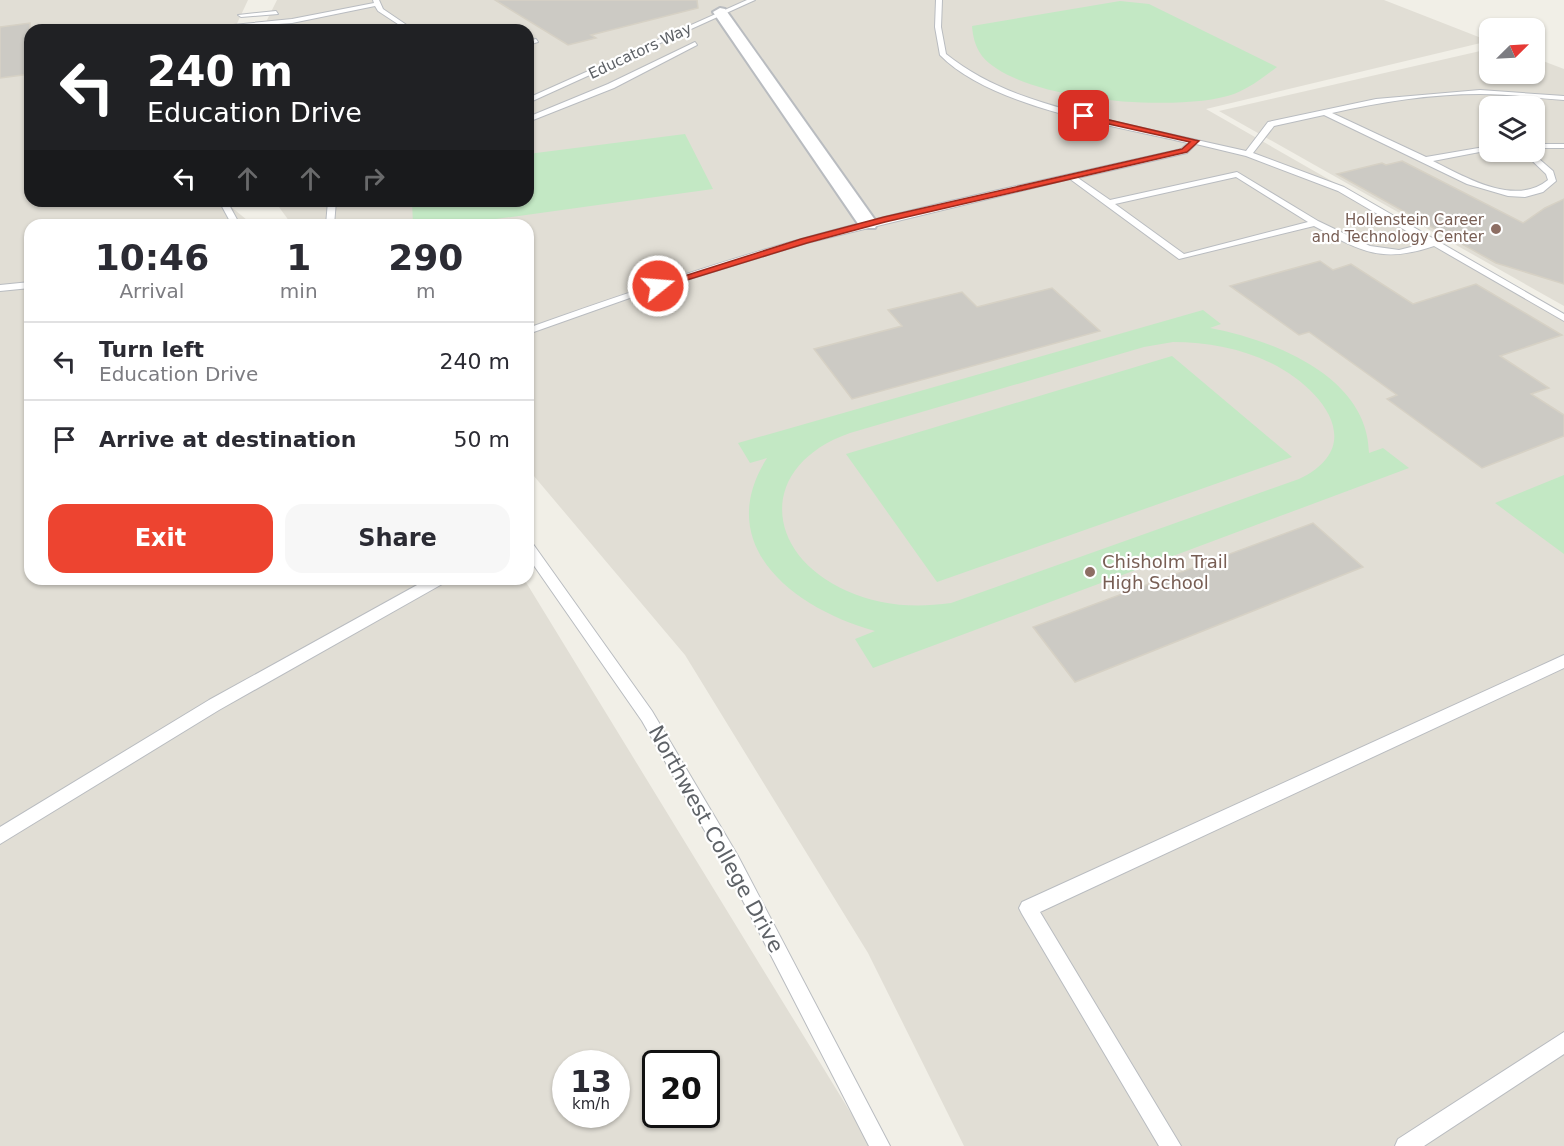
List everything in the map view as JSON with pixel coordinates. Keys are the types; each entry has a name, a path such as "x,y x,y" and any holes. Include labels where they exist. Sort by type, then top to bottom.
{"street":[{"path":"720,12 868,224"}],"lane":[{"name":"Educators Way","path":"534,99 673,38 720,12 752,0"},
{"path":"939,0 938,27 943,55 964,72 1005,93 1073,114 1248,154 1341,189 1564,318"},
{"path":"268,24 292,21 377,2 380,10 402,24"},
{"path":"237,24 244,8"},
{"path":"241,15 281,12"},
{"path":"534,118 611,86 694,44"},
{"path":"1248,154 1271,124 1376,101 1427,95 1480,93 1564,98"},
{"path":"1324,112 1484,188 1523,193 1544,188 1552,181 1550,172 1538,162"},
{"path":"534,330 638,292 804,241 1184,151 1195,141"},
{"path":"1545,146 1564,146"},
{"path":"1425,160 1479,150"},
{"path":"1109,203 1238,174 1316,223 1353,242 1387,253 1399,253 1435,243"},
{"path":"1072,177 1182,257 1316,223"},
{"path":"0,288 24,286"},
{"name":"Northwest College Drive","path":"534,556 647,716 732,862 880,1146"},
{"path":"0,836 214,705 428,585"},
{"path":"1171,1146 1028,908 1564,662"},
{"path":"1405,1146 1564,1042"}],"shaded area":[{"path":"0,0 248,0 237,24 24,24 24,207 231,207 246,219 24,219 24,585 528,585 871,1146 0,1146"},
{"name":"Chisholm Trail High School","path":"277,0 1384,0 1479,37 1479,43 1206,109 1564,314 1564,1146 964,1146 868,953 685,655 534,476 534,219 288,219 279,207 534,207 534,24 265,24"},
{"name":"Hollenstein Career and Technology Center","path":"1479,51 1479,84 1545,84 1545,62 1564,69 1564,306 1219,111"}],"green space":[{"path":"1120,1 1149,4 1277,67 1240,92 1210,100 1178,103 1102,99 1064,93 1030,84 1002,72 982,56 974,38 972,26"},
{"path":"685,134 713,189 496,219 413,219 412,207 534,207 534,153"},
{"path":"1203,310 1221,324 1210,328 1261,342 1313,366 1335,383 1353,403 1364,426 1369,453 1383,448 1409,468 873,668 855,639 875,631 845,621 817,607 791,590 770,570 756,546 749,519 752,490 767,458 750,463 738,443","holes":["1186,342 1247,353 1289,373 1306,386 1320,401 1330,417 1334,434 1331,450 1320,465 1299,479 951,603 924,605 885,603 847,591 819,575 799,555 786,533 782,510 786,487 799,466 820,447 850,433 1144,347"]},
{"path":"1172,356 1292,457 937,582 846,454"},
{"path":"1564,475 1564,554 1495,503"}],"building":[{"path":"495,0 697,0 698,8 591,35 596,38 568,45"},
{"path":"30,23 24,24 24,75 0,78 0,27"},
{"path":"1402,161 1523,223 1545,208 1564,199 1564,284 1496,263 1337,174 1382,163 1386,165"},
{"path":"1320,261 1333,270 1351,264 1413,304 1476,284 1562,335 1500,356 1549,388 1531,394 1564,415 1564,436 1482,468 1387,399 1397,395 1309,332 1299,335 1230,286"},
{"path":"1052,288 1100,331 852,399 814,349 902,326 888,310 962,292 977,307"},
{"path":"1313,523 1363,567 1075,682 1033,627"}],"place":[{"name":"Hollenstein Career and Technology Center","path":"1496,229"},
{"name":"Chisholm Trail High School","path":"1090,572"}],"route":[{"path":"658,286 804,241 884,220 1184,151 1195,141 1084,116"}]}
